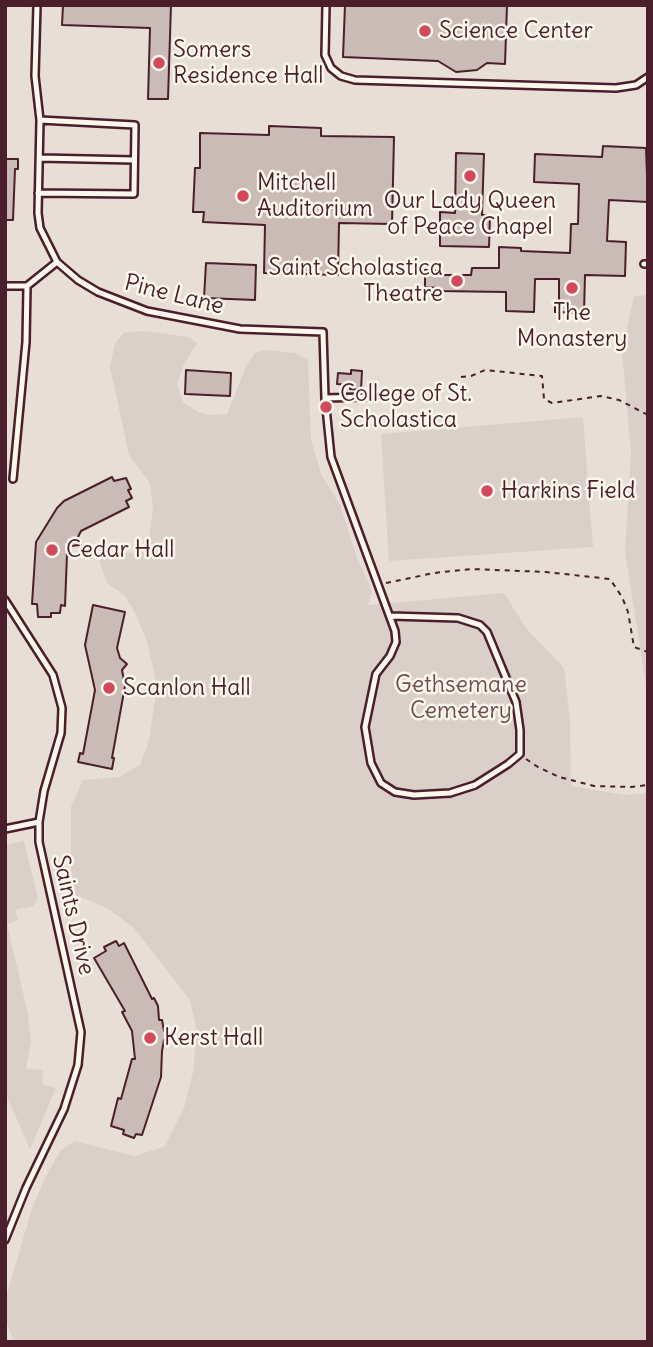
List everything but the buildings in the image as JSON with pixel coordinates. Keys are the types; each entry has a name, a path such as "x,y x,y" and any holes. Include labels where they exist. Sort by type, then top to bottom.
{"lane":[{"name":"Pine Lane","path":"37,5 35,76 40,120 38,213 40,228 57,262 78,280 98,292 147,311 240,328 323,332 325,398"},
{"path":"326,5 325,55 331,68 341,76 355,80 616,88 636,85 648,77"},
{"path":"38,192 134,194 135,125 40,120"},
{"path":"40,158 134,160"},
{"path":"5,286 27,286 57,262"},
{"path":"13,479 26,342 27,286"},
{"path":"365,397 325,398 331,457 380,584 396,642 390,656 376,674 365,727 371,764 381,783 395,792 414,795 450,793 475,785 520,754 516,702 487,632 480,625 458,618 391,616"},
{"name":"Saints Drive","path":"5,600 53,675 62,708 61,733 44,791 38,842 81,1032 75,1078 64,1110 26,1188 5,1240"},
{"path":"5,828 39,822"}],"path":[{"path":"461,377 485,370 542,376 544,399 552,403 600,396 619,400 648,415"},
{"path":"380,584 471,569 546,572 610,579 628,612 634,647 648,652"},
{"path":"520,754 559,777 594,786 631,788 648,785"}],"shaded area":[{"name":"College of St. Scholastica","path":"5,5 648,5 648,830 171,920 312,1342 5,1342"}],"green space":[{"path":"648,295 648,699 625,551 631,453 622,351 634,296"},
{"name":"Gethsemane Cemetery","path":"144,331 189,337 197,343 183,366 177,385 183,402 198,412 210,415 227,414 247,364 256,352 268,350 295,353 308,360 311,439 321,474 340,505 357,558 372,590 368,605 504,593 526,628 564,668 570,721 571,786 625,795 648,793 648,1342 14,1342 7,1324 5,1301 32,1208 61,1150 75,1141 134,1156 164,1147 184,1108 193,1072 197,1033 190,1000 134,928 107,908 71,893 71,807 83,780 119,777 140,765 149,740 157,686 147,641 135,613 125,596 107,583 99,560 104,550 137,554 149,539 153,508 150,483 129,455 110,367 115,343 125,332"},
{"name":"Harkins Field","path":"583,417 593,547 389,561 381,434"},
{"path":"24,841 38,899 33,906 15,910 18,920 7,924 28,1014 31,1041 26,1069 43,1070 42,1084 56,1088 30,1149 5,1092 5,845"}],"place":[{"name":"Science Center","path":"425,31"},
{"name":"Somers Residence Hall","path":"159,63"},
{"name":"Our Lady Queen of Peace Chapel","path":"470,176"},
{"name":"Mitchell Auditorium","path":"243,196"},
{"name":"Saint Scholastica Theatre","path":"457,281"},
{"name":"The Monastery","path":"572,288"},
{"name":"College of St. Scholastica","path":"326,407"},
{"name":"Harkins Field","path":"487,491"},
{"name":"Cedar Hall","path":"52,550"},
{"name":"Scanlon Hall","path":"109,688"},
{"name":"Kerst Hall","path":"150,1038"}]}
